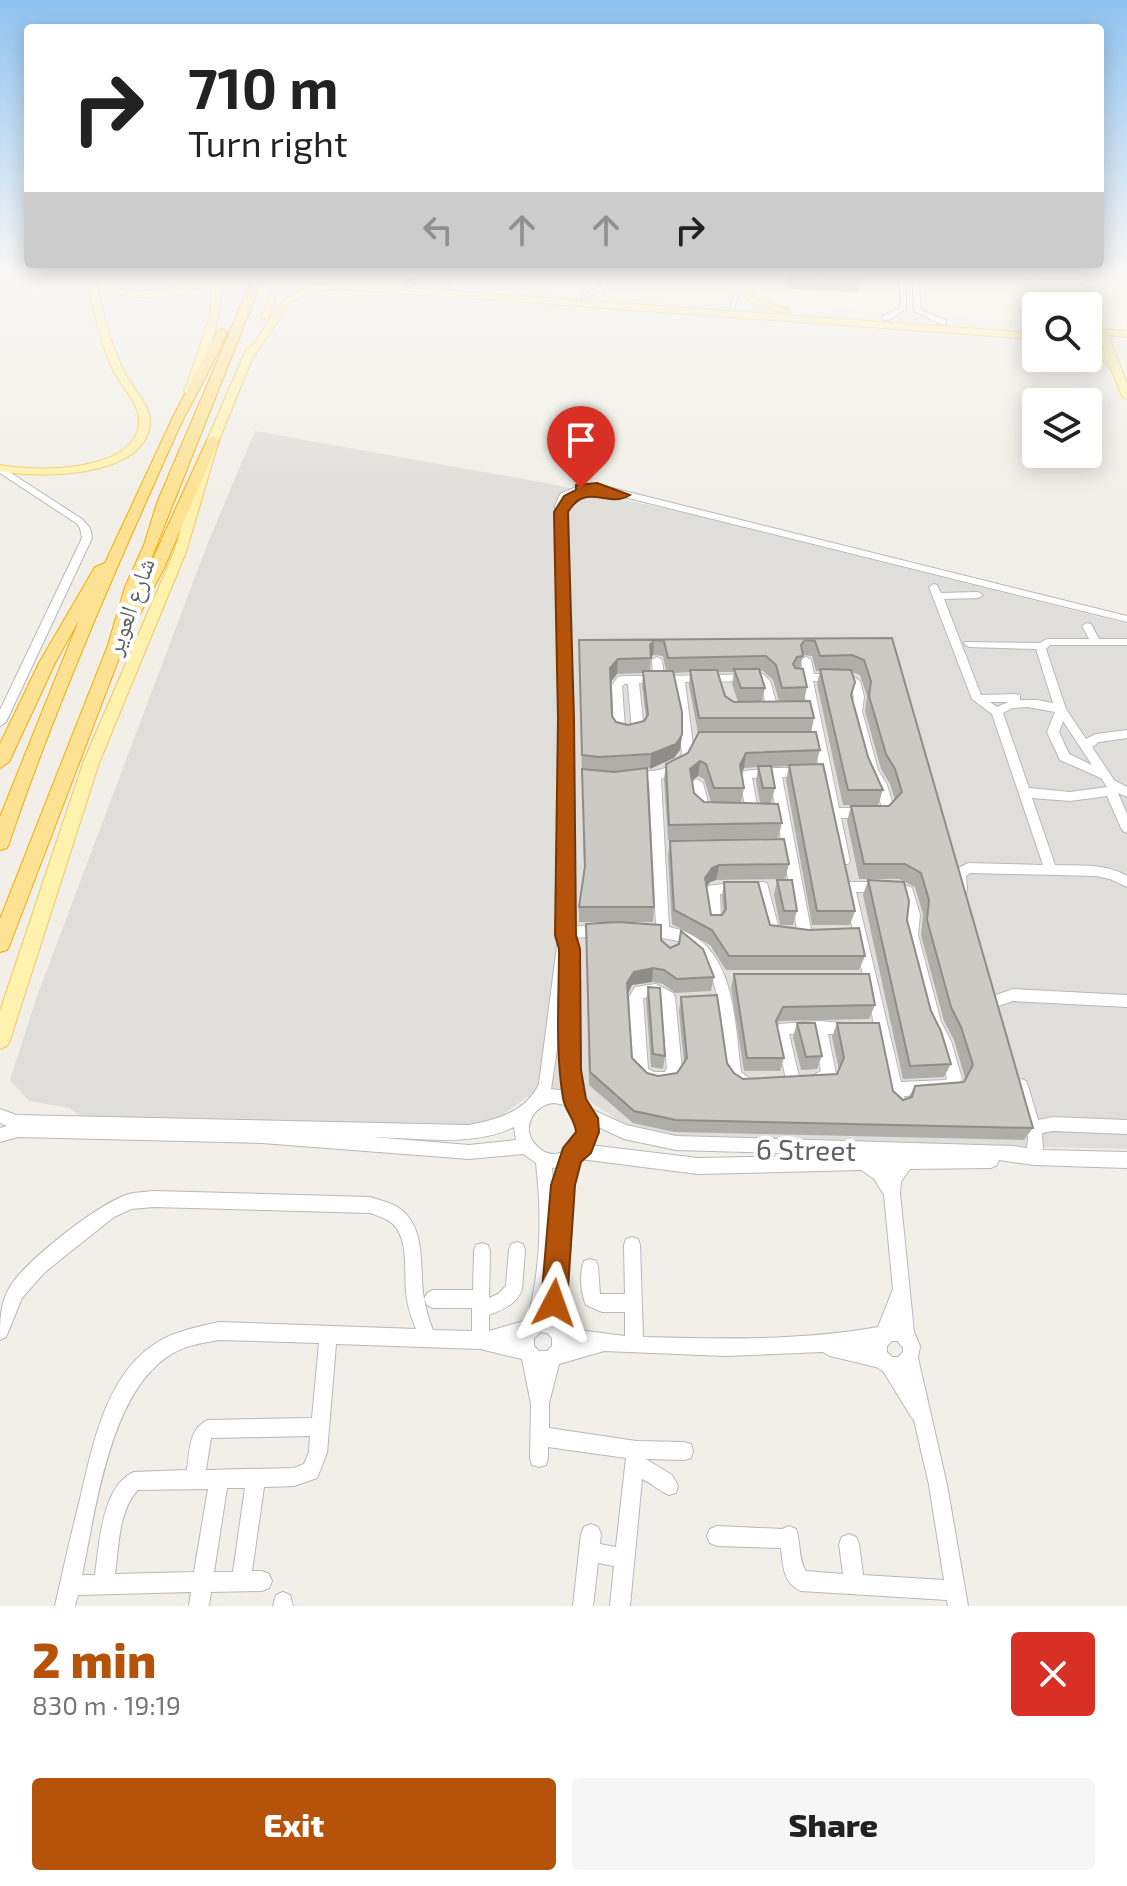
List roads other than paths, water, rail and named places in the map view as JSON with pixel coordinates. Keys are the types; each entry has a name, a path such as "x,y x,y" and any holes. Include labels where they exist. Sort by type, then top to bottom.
{"highway":[{"name":"شارع العوير","path":"0,843 20,785 124,535 187,398 216,345"},
{"name":"شارع العوير","path":"0,944 116,645 132,587 151,545 164,503 230,345"},
{"path":"116,645 157,568 213,440"},
{"path":"0,762 89,587 124,535"},
{"path":"0,813 20,785"}],"main road":[{"path":"0,469 33,475 85,468 122,453 133,444 144,429 143,414 119,374 108,345"},
{"path":"187,398 205,345"},
{"path":"0,1040 81,790 110,714 180,552 213,440 254,345"},
{"path":"249,357 256,345"},
{"path":"1112,345 1122,370 1127,396"},
{"path":"1102,354 1122,370"}],"street":[{"path":"0,469 79,521 85,528 87,538 0,722"},
{"path":"0,1116 16,1122 468,1132 498,1127 525,1113 539,1100 546,1084 566,933 572,779 561,512 569,499 583,492 624,495 1127,619"},
{"path":"978,595 936,592 977,699 997,712 1049,865"},
{"path":"1087,626 1096,643"},
{"path":"969,644 1041,646 1047,642 1127,642"},
{"path":"1041,646 1061,710 1118,791 1127,828"},
{"path":"657,660 659,679"},
{"path":"806,660 807,709 820,740 835,813 849,887 853,934 863,979 881,1028 896,1096 950,1087 954,1084 954,1074 944,1041 934,1024 910,930 913,915 907,892 899,887 849,887"},
{"path":"805,678 848,677 855,681 859,697 856,711 872,771 881,785 888,808 883,813 835,813"},
{"path":"633,680 762,678 766,710 786,709"},
{"path":"612,778 655,776 672,771 685,760 689,740 679,679"},
{"path":"722,679 725,692"},
{"path":"977,699 1020,698"},
{"path":"997,712 1006,706 1043,704 1061,710"},
{"path":"1061,710 1053,732 1064,757 1104,775"},
{"path":"1086,745 1096,738 1127,734"},
{"path":"689,740 703,740"},
{"path":"805,740 820,740"},
{"path":"752,811 746,776 751,772 826,772"},
{"path":"775,772 782,811 779,887 771,932 778,935 812,934 779,887"},
{"path":"655,776 669,953"},
{"path":"697,783 702,809 723,811"},
{"path":"1024,791 1045,796 1118,791"},
{"path":"737,811 782,811"},
{"path":"660,848 674,848"},
{"path":"964,899 958,879 959,874 968,868 1096,871 1113,874 1127,882"},
{"path":"714,922 713,890 779,887"},
{"path":"566,933 666,930 685,937 705,950 728,979 717,1000 734,1076 741,1082 761,1082"},
{"path":"539,1458 540,1404 553,1358 561,1345 554,1296 561,1198 574,1153 588,1132 579,1108 570,1059 570,949 566,933"},
{"path":"644,990 661,991 675,1002 675,1070 669,1078 649,1079 641,1071 636,997 644,990"},
{"path":"995,1001 1013,995 1127,1001"},
{"path":"777,1081 828,1077 819,1027"},
{"path":"793,1081 783,1030 881,1028"},
{"path":"1017,1072 1033,1128 1034,1157"},
{"path":"539,1100 558,1097 579,1108"},
{"name":"6 Street","path":"579,1108 624,1132 676,1143 1013,1153 1034,1157 1127,1160"},
{"path":"525,1113 521,1126 527,1146 543,1158 555,1160 574,1153"},
{"path":"1033,1128 1053,1124 1127,1127"},
{"path":"0,1135 18,1130 262,1136 469,1152 527,1146"},
{"name":"6 Street","path":"574,1153 681,1165 1021,1160 1034,1157"},
{"path":"540,1404 526,1337 532,1328 541,1296 548,1184 543,1158"},
{"path":"717,1536 789,1538 793,1571 801,1581 956,1598 927,1429 910,1359 912,1351 906,1339 892,1193 898,1170 906,1161"},
{"path":"862,1162 880,1174 892,1193"},
{"path":"0,1331 16,1292 39,1266 108,1211 143,1199 370,1205 390,1211 398,1217 409,1235 417,1309 428,1338"},
{"path":"632,1245 634,1345"},
{"path":"433,1299 480,1304 504,1300 514,1290 517,1250"},
{"path":"480,1340 482,1251"},
{"path":"590,1267 592,1299 602,1303 633,1303"},
{"path":"901,1289 878,1347 927,1429"},
{"path":"480,1340 545,1323 557,1330 603,1344 819,1345 895,1332 906,1339"},
{"path":"65,1606 109,1419 124,1388 146,1362 181,1339 200,1333 480,1340 544,1361 603,1344"},
{"path":"104,1584 116,1507 126,1487 134,1481 294,1477 310,1471 316,1463 321,1427 328,1335"},
{"path":"819,1345 902,1367 910,1359"},
{"path":"195,1479 202,1434 208,1429 321,1427"},
{"path":"539,1436 635,1455 684,1451"},
{"path":"635,1455 641,1471 662,1478 669,1486"},
{"path":"620,1606 635,1455"},
{"path":"241,1582 256,1477"},
{"path":"199,1606 219,1479"},
{"path":"583,1606 590,1543 625,1558"},
{"path":"849,1544 854,1585"},
{"path":"70,1585 262,1581"}]}
